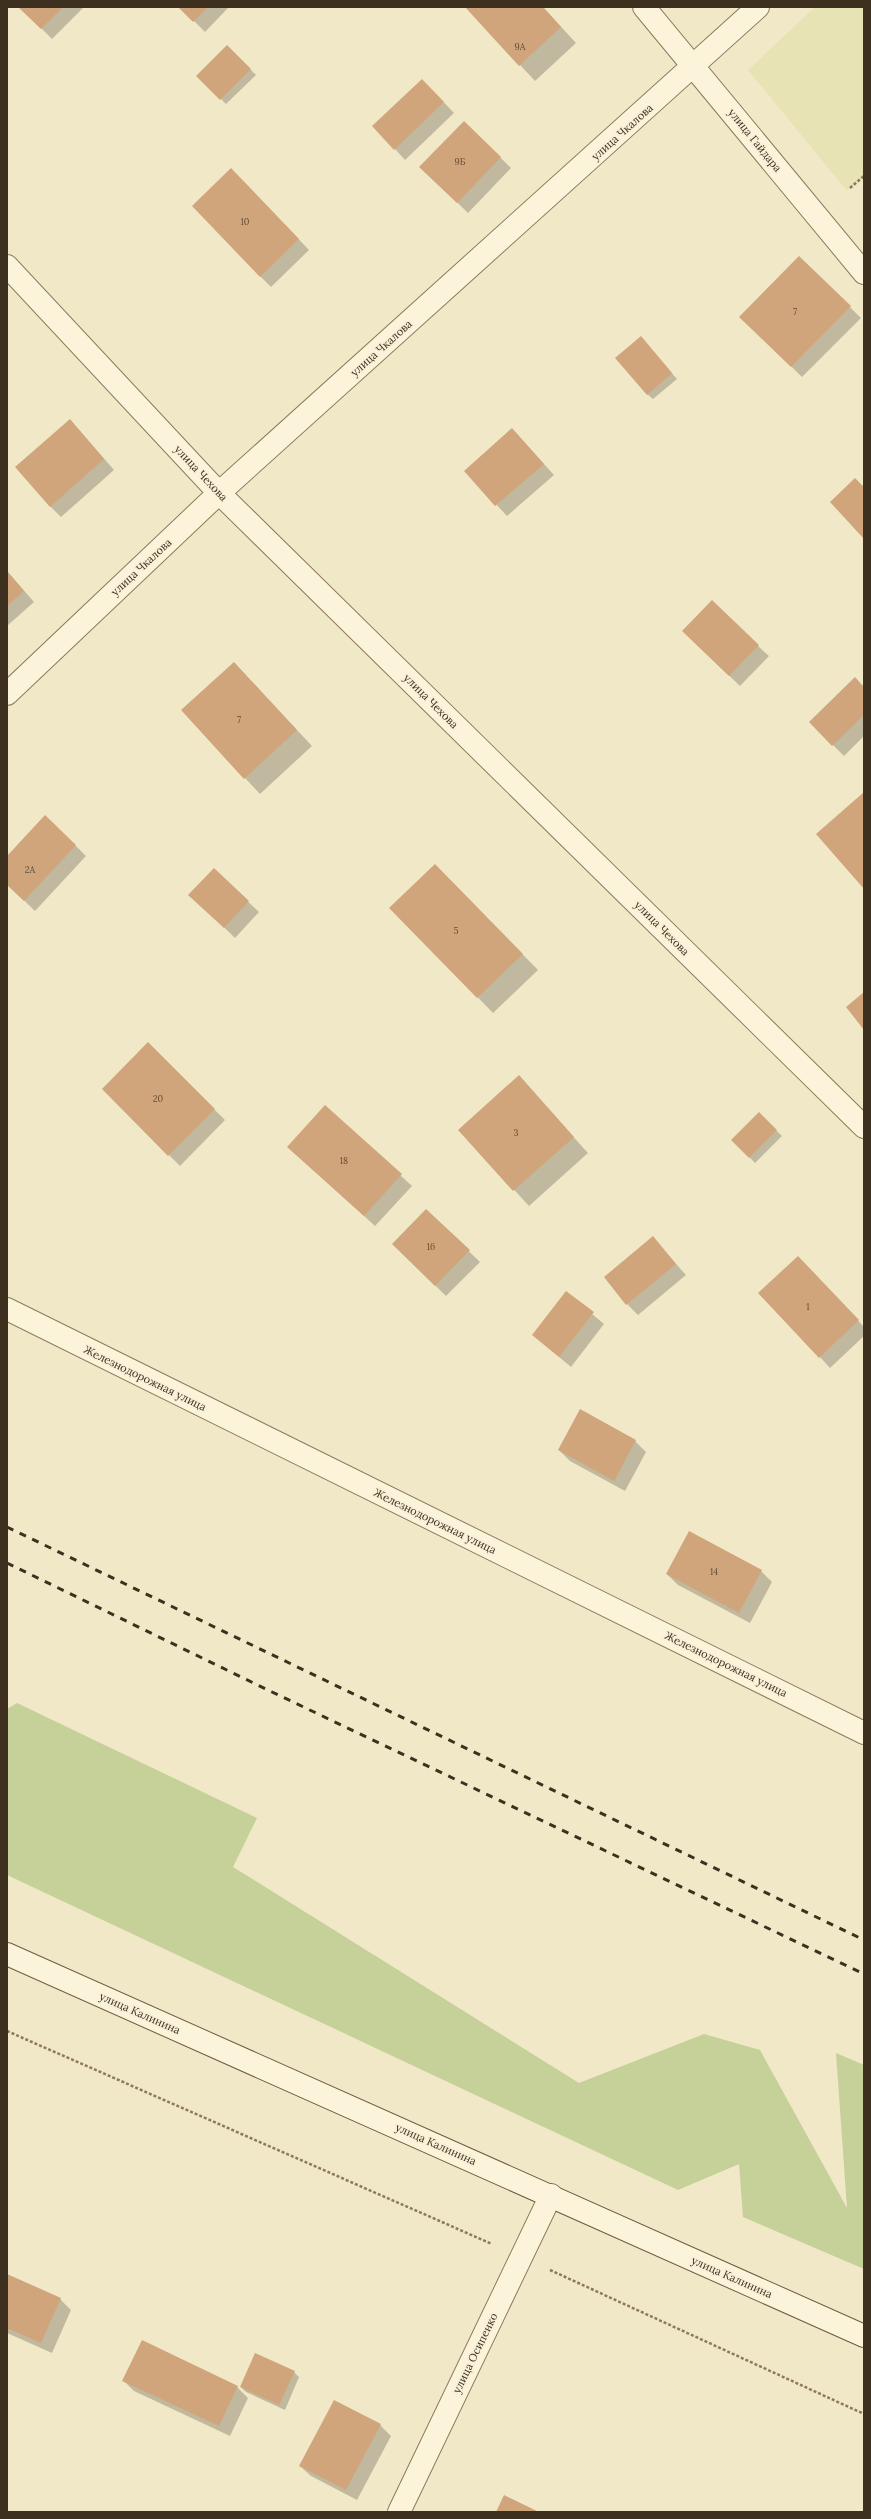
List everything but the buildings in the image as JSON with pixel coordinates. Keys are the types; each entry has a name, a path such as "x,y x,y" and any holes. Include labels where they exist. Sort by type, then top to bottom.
{"street":[{"name":"улица Гайдара","path":"644,7 695,66 864,273"},
{"name":"улица Чкалова","path":"7,694 219,493 695,66 758,7"},
{"name":"улица Чехова","path":"7,266 219,493 864,1127"},
{"name":"Железнодорожная улица","path":"7,1310 864,1732"},
{"name":"улица Калинина","path":"7,1954 551,2195 864,2336"},
{"name":"улица Осипенко","path":"399,2512 551,2195"}],"path":[{"path":"850,188 864,176"},
{"path":"7,2031 521,2257 864,2414"}],"shaded area":[{"path":"815,7 864,7 864,176 847,191 748,70"}],"green space":[{"path":"17,1703 257,1818 233,1867 579,2083 704,2034 760,2050 847,2208 836,2053 864,2065 864,2269 743,2217 739,2164 678,2190 7,1875 7,1709"}],"railway":[{"path":"7,1527 864,1940"},
{"path":"7,1563 272,1692 864,1974"}]}
